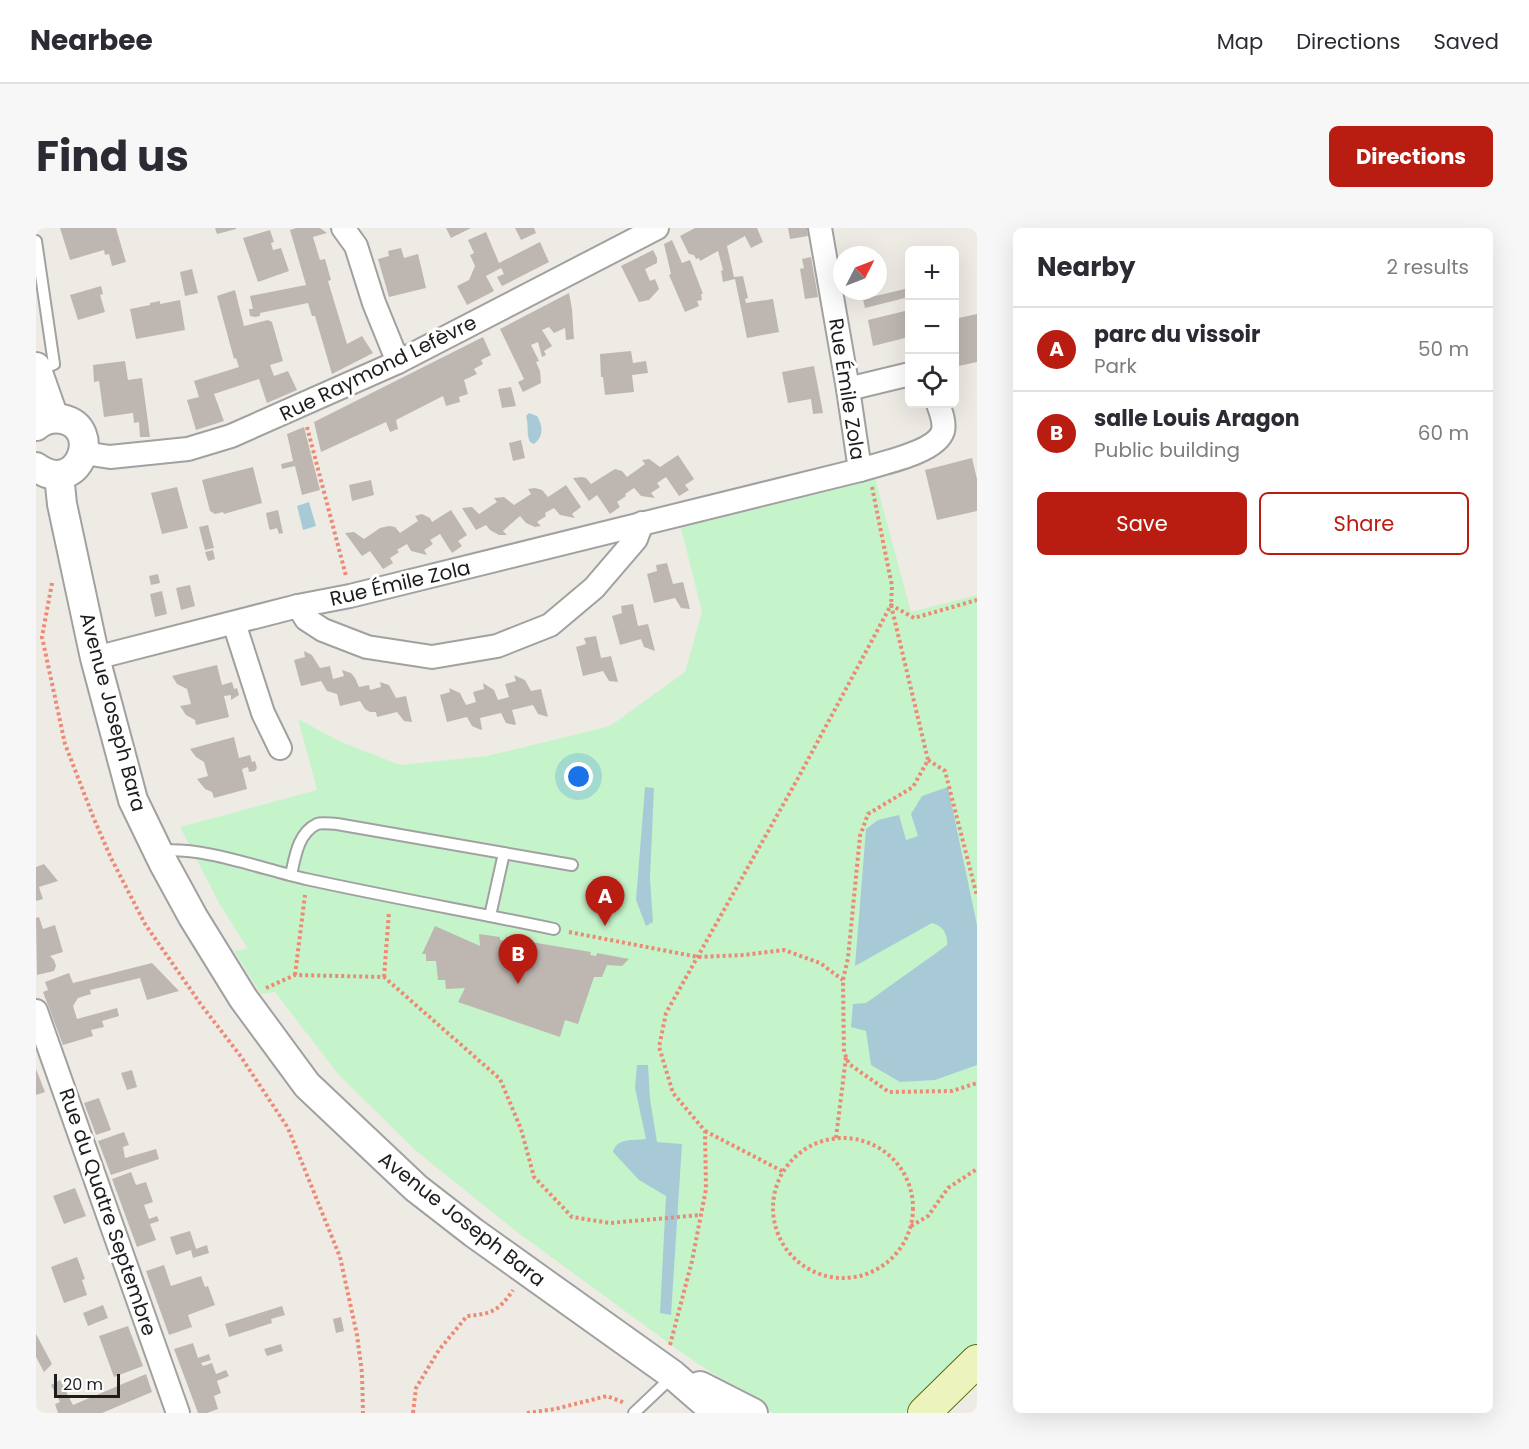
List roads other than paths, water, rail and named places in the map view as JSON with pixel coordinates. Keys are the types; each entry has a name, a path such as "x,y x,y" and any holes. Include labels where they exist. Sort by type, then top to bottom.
{"main road":[{"path":"924,1413 977,1361"}],"street":[{"path":"343,228 356,246 374,303 398,362"},
{"name":"Rue Raymond Lefèvre","path":"84,453 110,456 188,449 231,436 398,362 657,228"},
{"name":"Rue Émile Zola","path":"95,658 298,606 350,596 864,469 820,228"},
{"path":"43,367 45,422 63,419 78,428 84,444 84,453"},
{"path":"848,389 905,375"},
{"path":"864,469 925,450 937,441 944,421 939,408"},
{"name":"Avenue Joseph Bara","path":"84,453 75,468 48,471 62,504 95,658 133,800 194,916 243,998 307,1084 374,1151 416,1188 525,1270 665,1370 717,1413"},
{"name":"Rue Émile Zola","path":"298,606 306,619 323,630 367,647 432,657 497,646 550,625 594,588 636,539 642,524"},
{"path":"234,623 262,713 279,748"},
{"name":"Rue du Quatre Septembre","path":"36,1011 178,1413"},
{"name":"Avenue Joseph Bara","path":"665,1370 753,1413"}],"lane":[{"path":"36,241 43,367"},
{"path":"291,875 298,846 304,834 318,823 337,824 572,865"},
{"path":"158,851 173,849 195,852 307,879 554,929"},
{"path":"490,916 504,853"},
{"path":"635,1412 665,1370"}],"water":[{"path":"529,413 537,416 541,427 540,438 534,444 530,442 528,436 526,416"},
{"path":"309,502 316,526 303,530 297,506"},
{"path":"645,787 654,788 650,878 653,922 646,926 636,900"},
{"path":"948,787 977,925 977,1065 935,1080 900,1082 871,1065 866,1031 851,1027 853,1004 866,1003 947,945 947,937 942,928 932,923 855,966 866,829 878,820 899,815 906,840 918,836 911,814 922,796"},
{"path":"637,1065 648,1065 650,1099 657,1142 682,1144 671,1315 660,1313 666,1196 639,1180 613,1152 615,1147 622,1142 646,1139 635,1088"}],"place":[{"name":"parc du vissoir","path":"605,926"},
{"name":"salle Louis Aragon","path":"518,984"}]}
